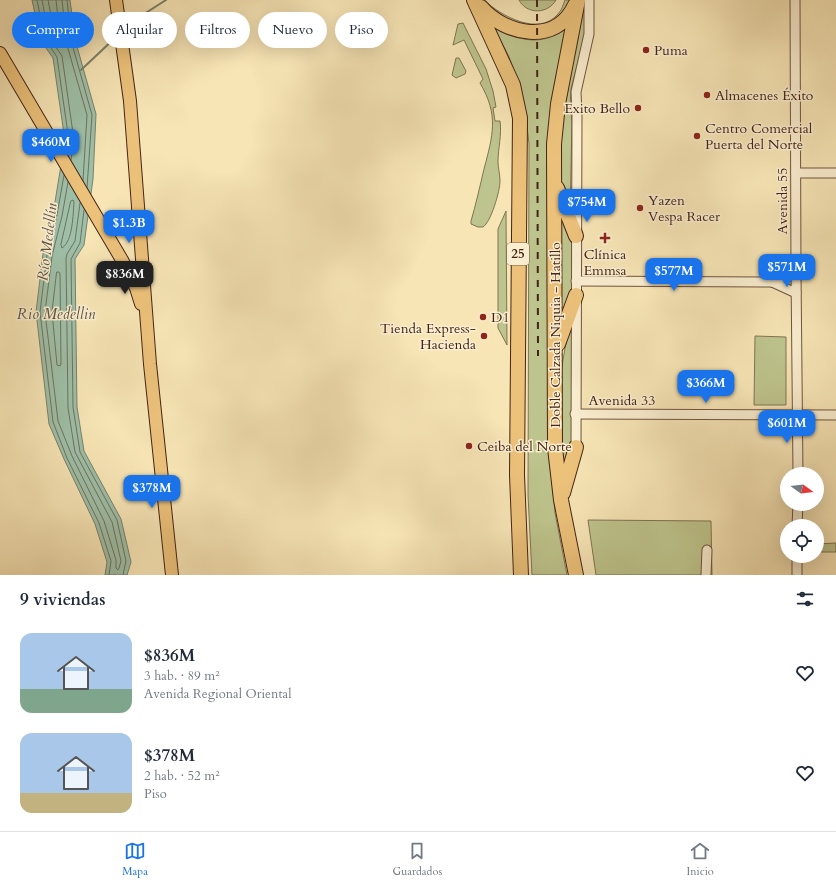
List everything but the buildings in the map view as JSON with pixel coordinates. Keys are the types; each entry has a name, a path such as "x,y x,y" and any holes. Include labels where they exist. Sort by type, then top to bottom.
{"highway":[{"name":"25","path":"475,0 486,13 496,20 525,31 539,32 550,30 557,26 571,12 578,0"},
{"name":"25","path":"475,0 513,85 520,118 517,475 521,575"},
{"name":"Doble Calzada Niquia - Hatillo","path":"576,575 560,500 555,448 556,352 554,144 558,104 578,0"},
{"path":"554,181 576,236"},
{"path":"556,352 576,295"},
{"path":"560,500 576,447"}],"main road":[{"path":"116,0 123,46 135,165 157,440 172,575"},
{"path":"0,53 122,260 136,288 147,322"}],"street":[{"path":"576,447 576,92 589,34 589,0"},
{"name":"Avenida 55","path":"795,0 798,467"},
{"path":"796,173 836,173"},
{"path":"576,281 772,282 796,273"},
{"path":"772,282 796,293"},
{"name":"Avenida 33","path":"575,414 836,415"},
{"path":"706,575 707,550"},
{"path":"797,563 797,575"}],"shaded area":[{"path":"479,0 484,0 500,12 520,22 541,24 550,21 544,24 526,25 507,19"},
{"path":"519,0 556,0 548,8 538,11 527,8"},
{"path":"565,0 571,0 566,9 550,21 559,12"},
{"path":"585,0 587,26 571,89 570,106 572,121 570,214 562,195 560,161 561,127 566,94"},
{"path":"463,23 486,69 496,107 493,108 495,121 500,121 501,131 498,162 500,186 492,213 483,227 478,227 471,224 471,221 490,146 492,135 492,115 486,94 480,83 483,79 464,40 453,45 458,24"},
{"path":"492,27 512,36 530,40 548,38 568,28 556,81 549,447 555,513 567,575 532,575 528,495 529,144 525,110 517,78 507,53"},
{"path":"456,58 459,58 466,71 465,74 456,78 452,75"},
{"path":"506,211 507,345 498,328 498,229"},
{"path":"561,218 572,236 572,297 561,323"},
{"path":"572,322 572,440 563,478 559,420 561,379 563,359"},
{"path":"755,336 786,337 786,405 754,405"},
{"path":"588,520 711,521 712,575 596,575"},
{"path":"836,543 836,552 824,552 824,544"}],"water":[{"name":"Rio Medellin","path":"32,0 70,0 72,12 35,12"},
{"name":"Rio Medellin","path":"46,48 77,48 96,114 93,179 84,245 75,259 77,407 84,451 121,519 131,562 127,575 105,575 107,562 95,524 49,424 36,312 43,254 53,214 65,141 53,58"}],"waterway":[{"path":"147,12 166,0"},
{"path":"81,70 104,48"}],"railway":[{"path":"537,0 538,356"}],"place":[{"name":"Puma","path":"646,50"},
{"name":"Almacenes Éxito","path":"707,95"},
{"name":"Exito Bello","path":"638,108"},
{"name":"Centro Comercial Puerta del Norte","path":"697,136"},
{"name":"Yazen Vespa Racer","path":"640,208"},
{"name":"Clínica Emmsa","path":"605,238"},
{"name":"D1","path":"483,317"},
{"name":"Tienda Express- Hacienda","path":"484,336"},
{"name":"Ceiba del Norte","path":"469,446"}],"water label":[{"name":"Río Medellín","path":"47,242"}]}
